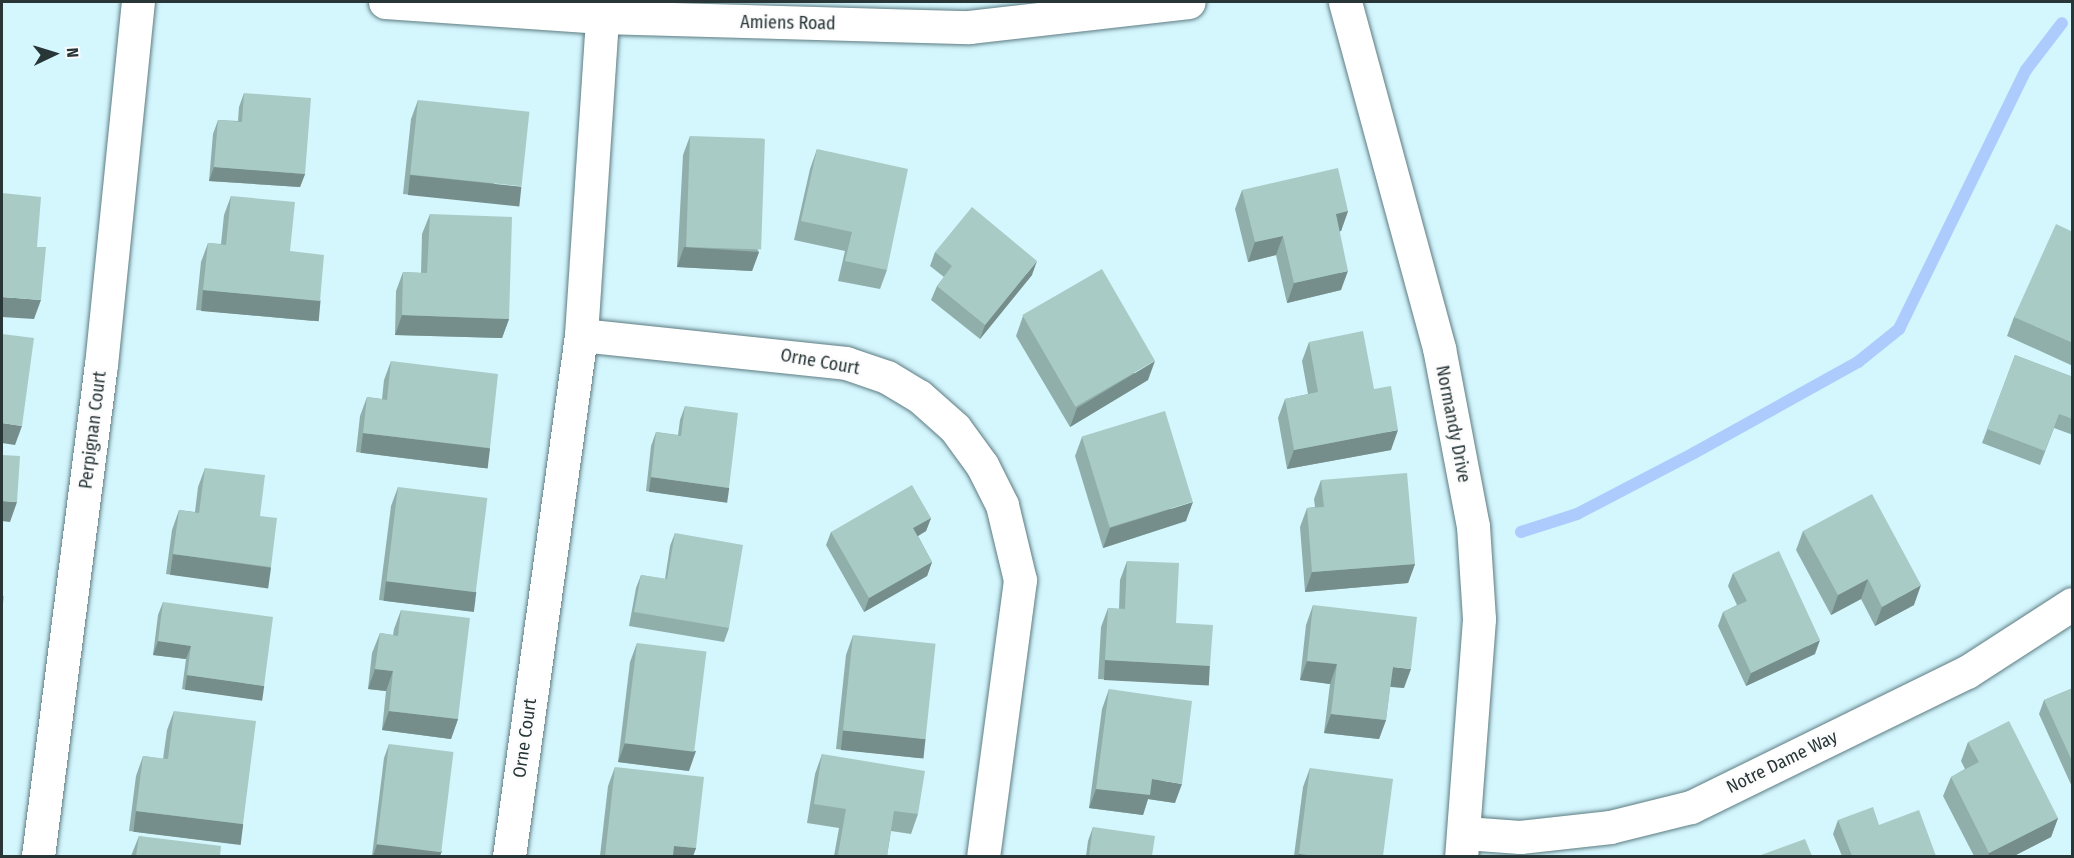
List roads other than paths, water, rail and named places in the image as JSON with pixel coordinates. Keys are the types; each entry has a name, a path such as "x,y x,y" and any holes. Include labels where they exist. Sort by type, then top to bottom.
{"street":[{"name":"Perpignan Court","path":"38,856 101,365 138,2"},
{"name":"Amiens Road","path":"385,2 602,9 969,27 1190,2"},
{"name":"Normandy Drive","path":"1345,2 1438,348 1473,526 1479,619 1463,845"},
{"name":"Orne Court","path":"509,856 581,335 602,9"},
{"name":"Orne Court","path":"581,335 846,363 887,377 919,396 955,428 982,465 1002,505 1020,580 983,856"},
{"name":"Notre Dame Way","path":"1463,845 1610,827 1691,807 1967,672 2073,604"}],"waterway":[{"path":"1521,532 1577,514 1694,453 1858,362 1899,329 2026,70 2062,23"}]}
